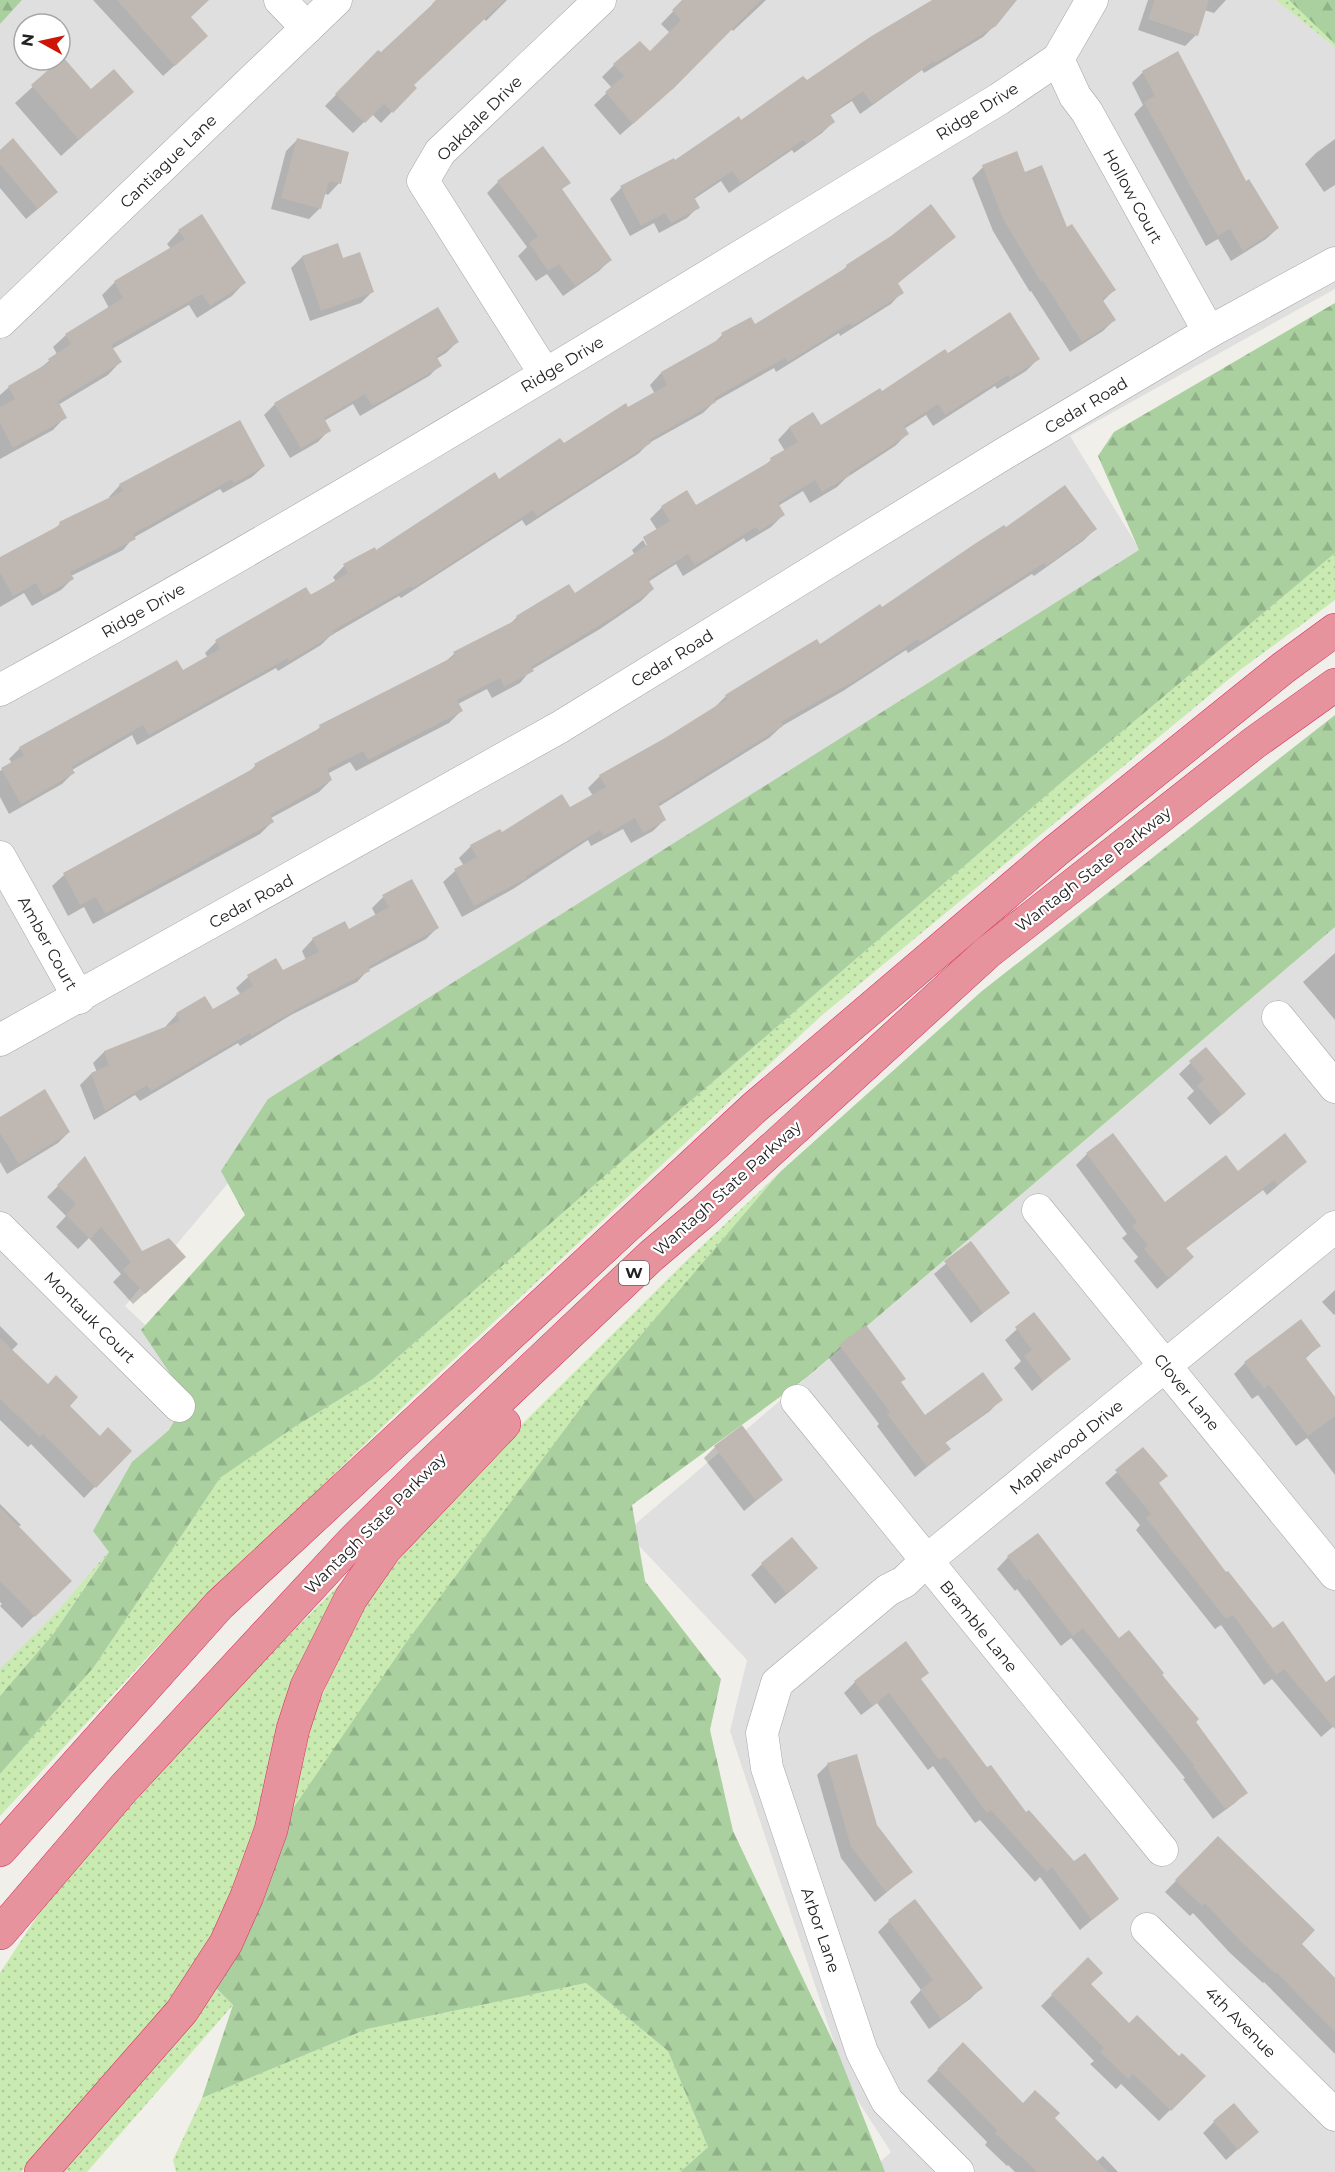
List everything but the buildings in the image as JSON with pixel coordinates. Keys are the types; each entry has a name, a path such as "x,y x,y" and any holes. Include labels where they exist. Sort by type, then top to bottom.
{"highway":[{"name":"Wantagh State Parkway","path":"0,1850 219,1605 755,1107 1058,849 1283,668 1335,630"},
{"name":"Wantagh State Parkway","path":"0,1933 123,1789 352,1542 651,1256 703,1212 988,952 1254,743 1335,685"},
{"path":"41,2172 183,2011 226,1943 248,1896 271,1830 293,1729 307,1686 351,1599 385,1549 527,1400 651,1256"}],"street":[{"path":"280,0 307,28"},
{"name":"Cantiague Lane","path":"0,322 336,0"},
{"name":"Oakdale Drive","path":"545,374 423,181 440,152 600,0"},
{"name":"Ridge Drive","path":"0,690 126,621 545,374 999,99 1058,59 1092,0"},
{"name":"Hollow Court","path":"1058,59 1075,96 1087,112 1209,332"},
{"name":"Cedar Road","path":"0,1040 79,998 560,727 1005,453 1209,332 1335,263"},
{"name":"Amber Court","path":"0,857 79,998"},
{"path":"1278,1017 1335,1087"},
{"name":"Clover Lane","path":"1038,1210 1335,1574"},
{"name":"Maplewood Drive","path":"796,1666 888,1590 904,1582 926,1561 1335,1227"},
{"name":"Montauk Court","path":"0,1228 179,1406"},
{"name":"Bramble Lane","path":"797,1401 1162,1850"},
{"name":"Arbor Lane","path":"796,1666 777,1683 762,1732 767,1768 862,2052 887,2101 958,2172"},
{"name":"4th Avenue","path":"1147,1929 1335,2115"}],"shaded area":[{"path":"0,0 1335,0 1335,289 1070,436 1154,573 302,1095 125,1306 247,1421 0,1670"},
{"path":"1335,927 1335,2172 869,2172 891,2152 849,2087 730,1731 747,1660 626,1532"}],"green space":[{"path":"0,0 22,0 0,24"},
{"path":"1276,0 1335,0 1335,47"},
{"path":"1289,0 1335,0 1335,44"},
{"path":"1335,303 1335,553 1063,781 672,1117 373,1379 296,1426 220,1478 94,1667 0,1774 0,1696 54,1633 109,1552 93,1531 132,1462 169,1430 187,1399 141,1330 245,1215 221,1171 268,1099 1139,550 1098,456 1114,432"},
{"path":"1335,553 1335,600 1240,670 821,1016 402,1408 157,1647 0,1816 0,1774 94,1667 220,1478 296,1426 373,1379 672,1117 1063,781"},
{"path":"1335,715 1335,927 806,1378 632,1505 645,1581 721,1679 710,1730 733,1831 837,2050 885,2172 680,2172 708,2147 668,2051 586,1983 367,2029 202,2098 233,2005 216,1988 292,1810 405,1644 594,1390 780,1172 982,991"},
{"path":"780,1172 594,1390 405,1644 292,1810 314,1714 360,1609 448,1498 684,1263"},
{"path":"109,1551 54,1633 0,1696 0,1669 57,1612"},
{"path":"370,1554 212,1938 146,2033 21,2172 0,2172 0,1973 51,1895 249,1675"},
{"path":"586,1983 668,2051 708,2147 680,2172 176,2172 173,2160 202,2098 367,2029"},
{"path":"216,1988 233,2005 87,2172 59,2172"}]}
